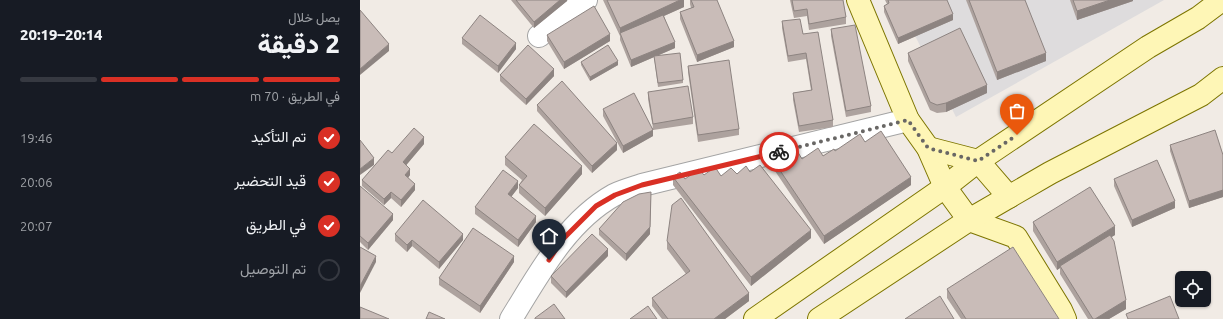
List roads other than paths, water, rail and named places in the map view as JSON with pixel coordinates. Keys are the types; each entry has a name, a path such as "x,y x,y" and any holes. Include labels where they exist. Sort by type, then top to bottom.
{"main road":[{"path":"858,0 908,120 928,148 945,187 969,220 1016,237 1065,319"},
{"path":"755,319 945,187 978,161 1148,47 1221,3"},
{"path":"819,319 969,220 1050,173 1201,95 1223,78"},
{"path":"928,148 978,161 1009,197"}],"street":[{"path":"539,36 586,0"},
{"path":"1201,95 1223,88"},
{"path":"511,319 562,240 596,206 615,195 642,185 908,120"}]}
